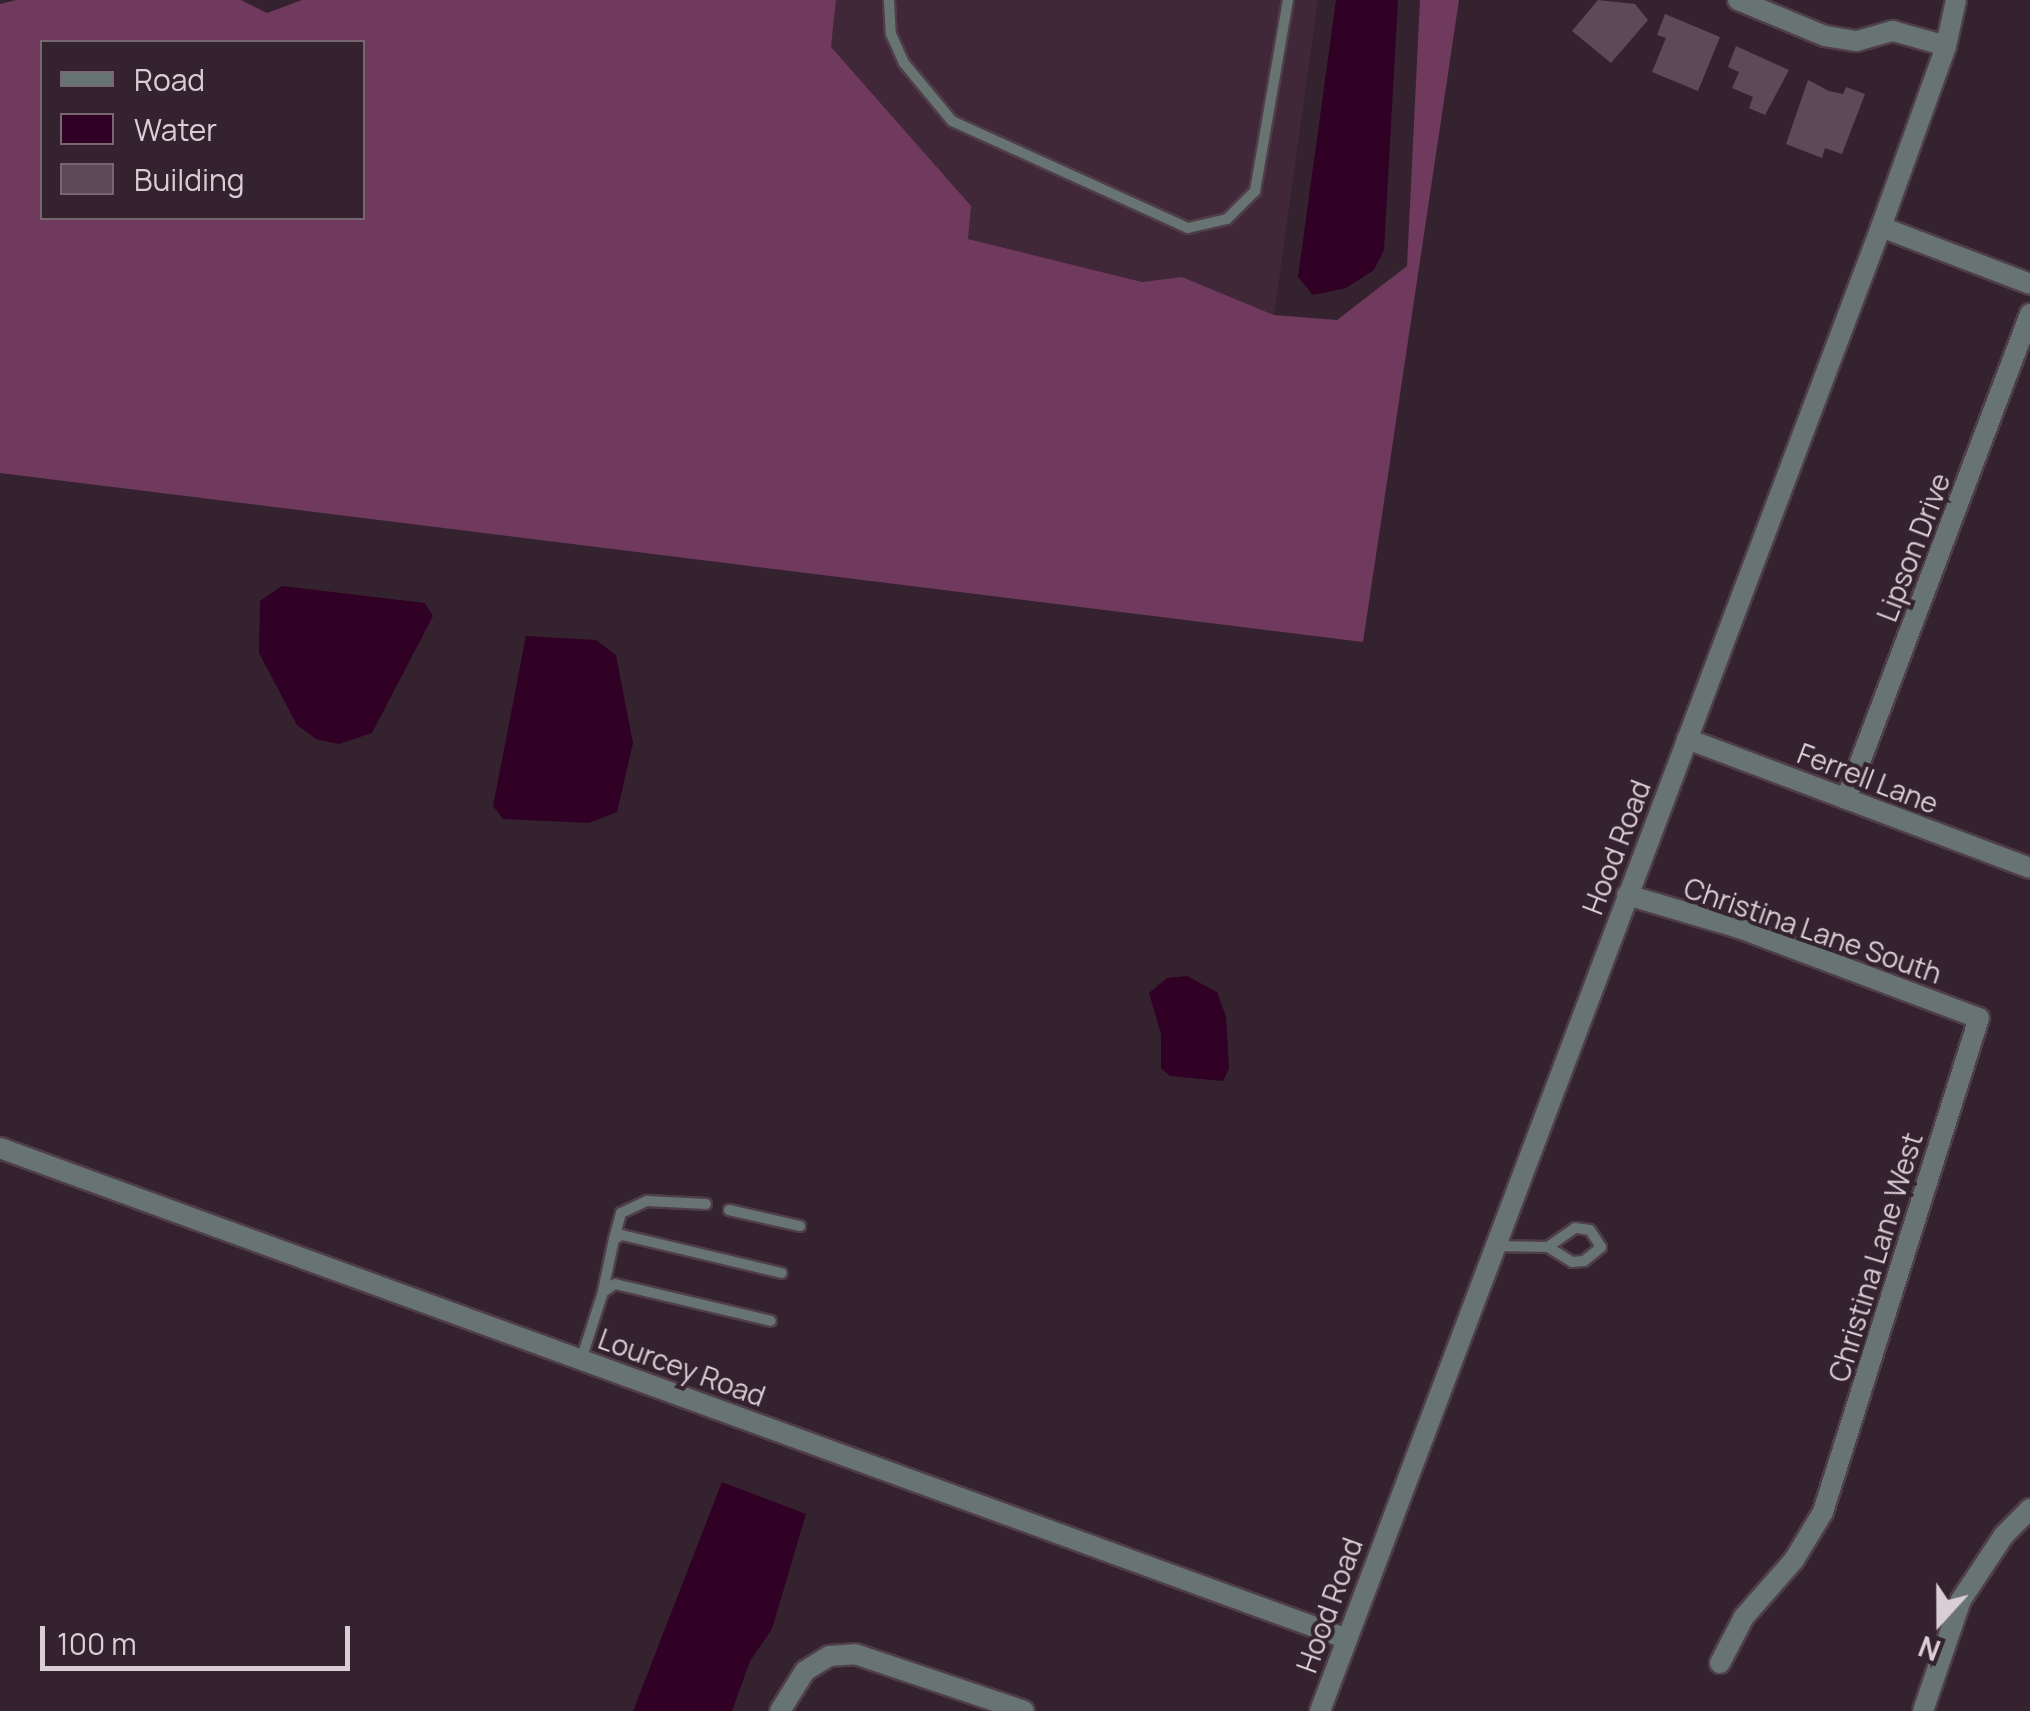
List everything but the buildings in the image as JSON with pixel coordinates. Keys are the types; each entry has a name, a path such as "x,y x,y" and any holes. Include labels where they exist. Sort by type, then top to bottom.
{"street":[{"path":"1738,0 1825,36 1856,42 1894,31 1946,46"},
{"name":"Hood Road","path":"1320,1711 1881,227 1946,46 1956,0"},
{"path":"1881,227 2030,284"},
{"name":"Lipson Drive","path":"1846,799 2030,314"},
{"name":"Ferrell Lane","path":"1687,739 2030,868"},
{"name":"Christina Lane South","path":"1628,895 1738,928 1979,1018"},
{"name":"Christina Lane West","path":"1720,1663 1744,1617 1794,1560 1824,1512 1979,1018"},
{"name":"Lourcey Road","path":"0,1148 1345,1638"},
{"path":"1923,1711 1960,1600 2004,1535 2030,1509"},
{"path":"780,1711 805,1671 828,1656 854,1654 1024,1711"}],"lane":[{"path":"888,0 904,63 952,121 1188,228 1227,219 1255,191 1288,0"},
{"path":"581,1360 603,1292 621,1213 647,1200 706,1204"},
{"path":"730,1210 800,1226"},
{"path":"1494,1246 1548,1247 1572,1262 1584,1261 1601,1246 1590,1230 1574,1228 1548,1247"},
{"path":"614,1239 782,1273"},
{"path":"603,1292 615,1284 771,1321"}],"shaded area":[{"path":"16,0 241,0 267,13 302,0 836,0 831,47 971,206 968,239 1142,282 1182,277 1274,315 1337,320 1407,266 1420,0 1459,0 1363,642 0,473 0,4"},
{"path":"836,0 1318,0 1274,315 1182,277 1142,282 968,239 831,47"}],"water":[{"path":"1336,0 1398,0 1384,250 1374,270 1346,288 1313,295 1298,277"},
{"path":"282,586 425,603 433,616 372,733 339,744 316,739 297,725 259,653 260,601"},
{"path":"526,636 596,640 616,655 633,743 617,812 589,823 503,819 493,806"},
{"path":"1187,976 1217,992 1226,1017 1229,1069 1223,1081 1170,1076 1161,1068 1161,1034 1149,993 1167,978"},
{"path":"722,1482 806,1514 772,1629 750,1661 732,1711 633,1711"}]}
